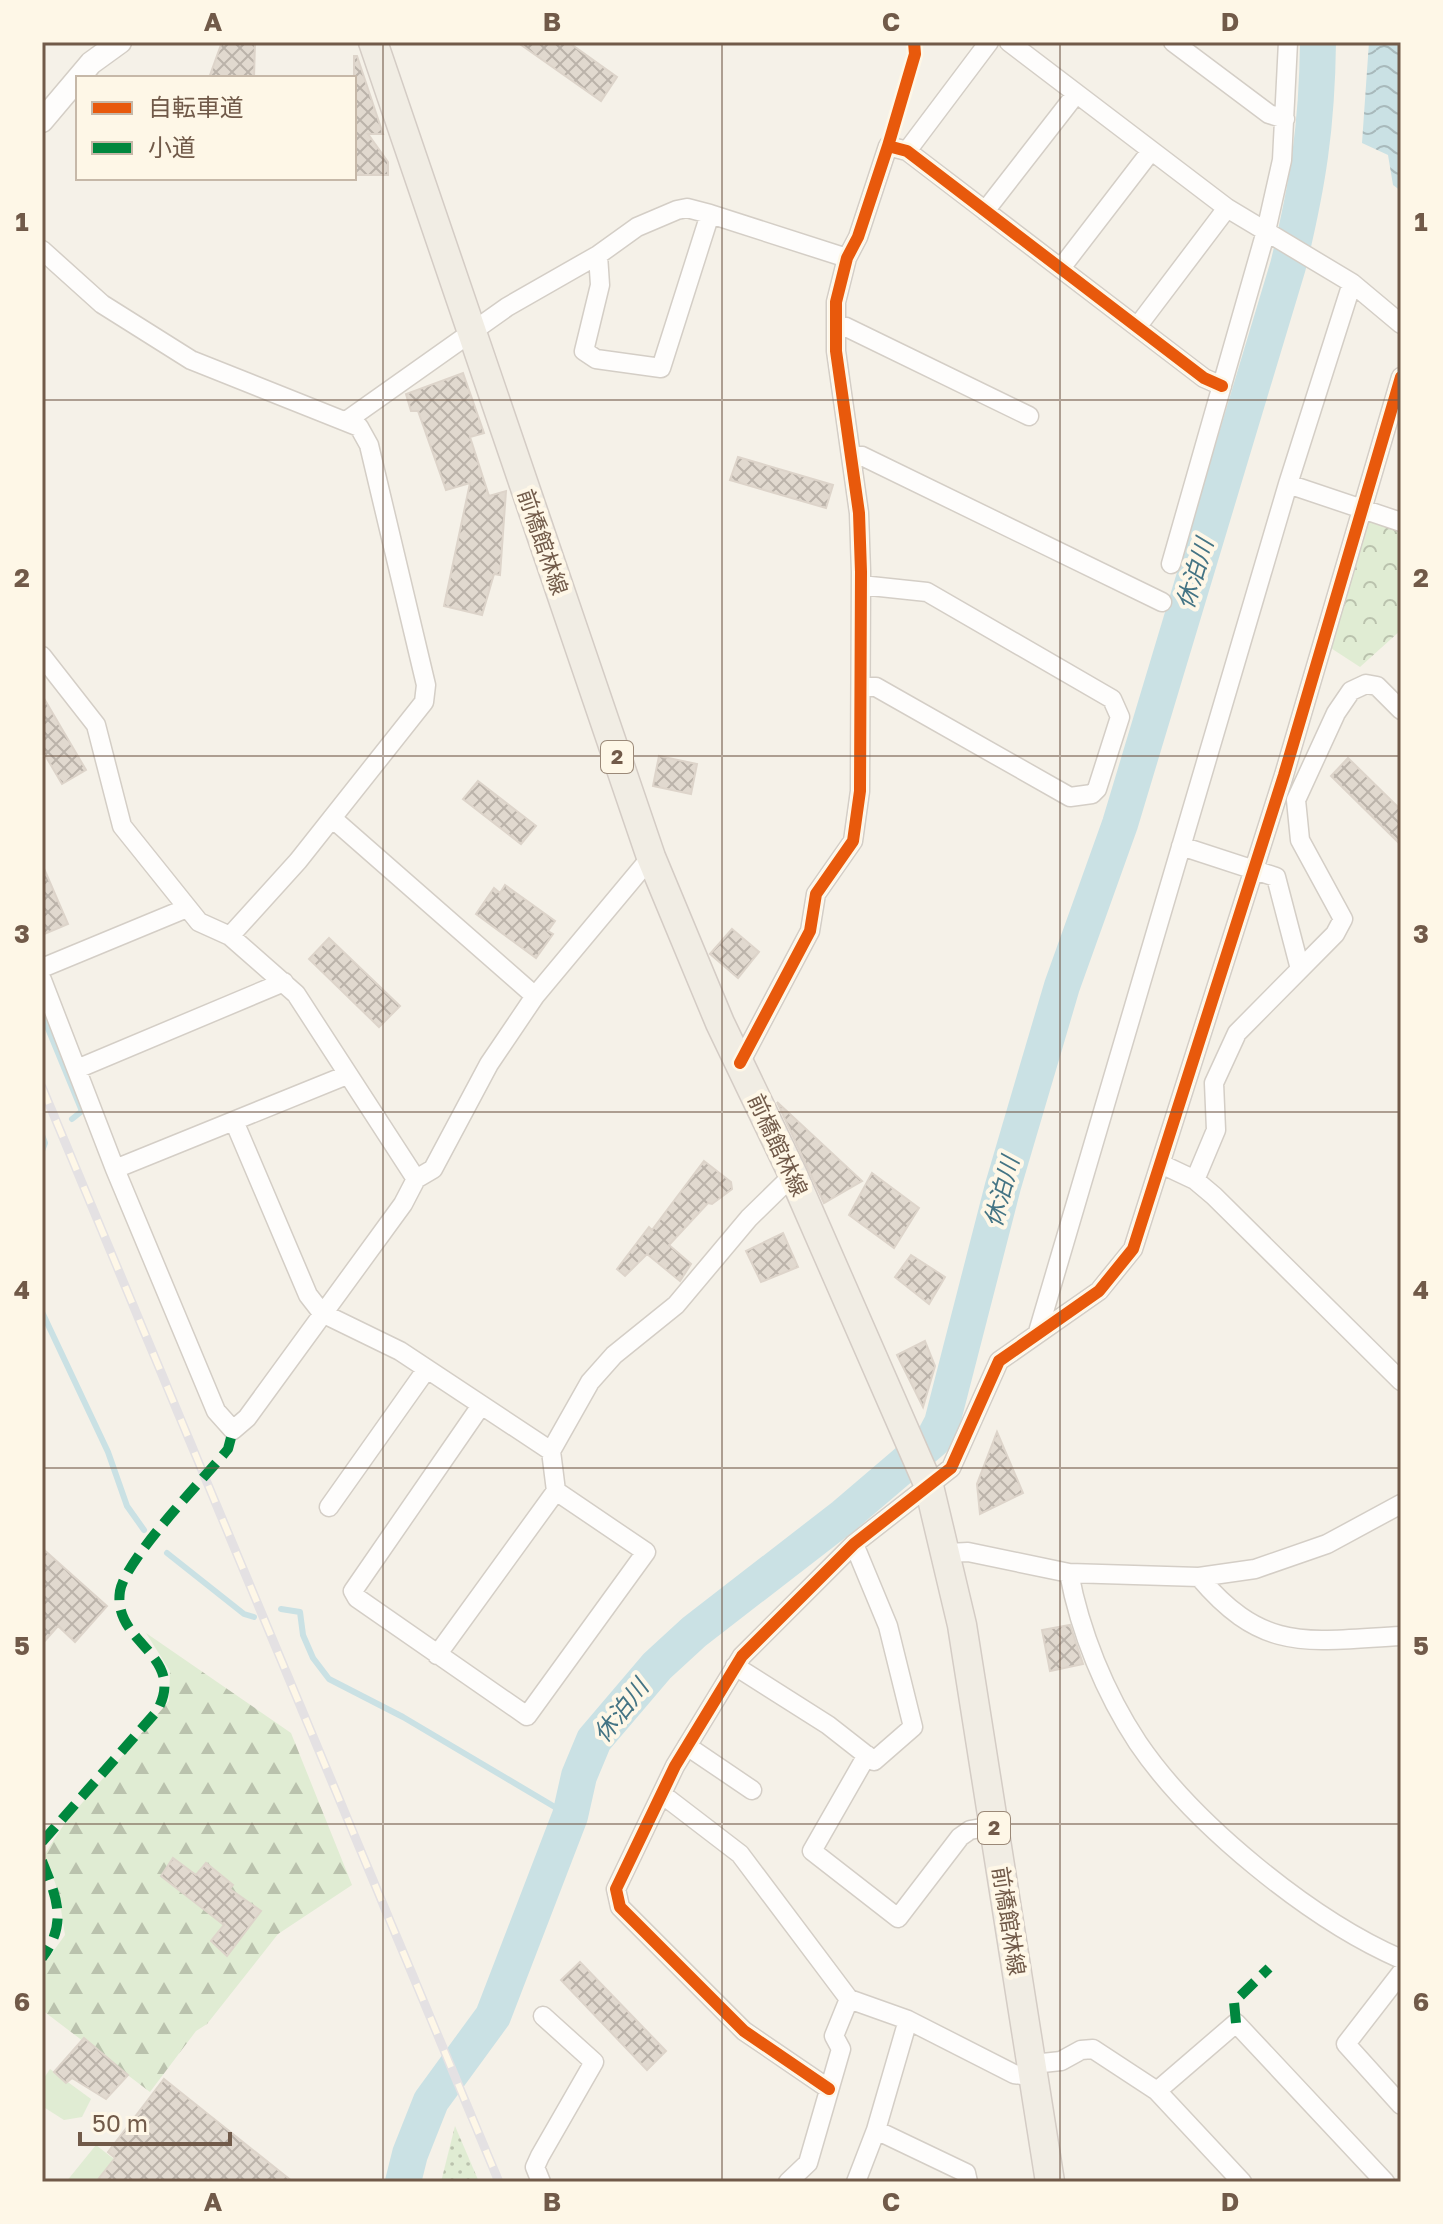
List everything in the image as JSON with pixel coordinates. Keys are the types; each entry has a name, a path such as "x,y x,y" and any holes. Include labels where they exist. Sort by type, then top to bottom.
{"main road":[{"name":"前橋館林線","path":"373,42 470,334 651,857 927,1482 948,1553 1050,2182"}],"street":[{"path":"80,76 91,63 120,42"},
{"path":"907,151 989,42"},
{"path":"1009,42 1227,208 1352,283 1401,324"},
{"path":"1173,42 1269,114 1285,119"},
{"path":"1171,564 1222,386 1273,235 1282,160 1288,42"},
{"path":"42,121 76,81"},
{"path":"985,211 1076,94"},
{"path":"740,1063 810,931 816,894 853,841 860,791 859,513 836,326 836,302 847,258 858,237 888,146 907,151 1204,378 1222,386"},
{"path":"1061,268 1151,151"},
{"path":"346,421 507,307 598,255 637,227 677,210 687,208 710,214 847,258"},
{"path":"1137,327 1227,208"},
{"path":"598,255 600,285 584,351 596,359 661,368 710,214"},
{"path":"42,250 102,304 191,360 346,421 359,427 368,439 426,685 424,702 332,818 230,936"},
{"path":"1038,1332 1288,484 1352,283"},
{"path":"836,326 846,327 1029,416"},
{"path":"829,2089 744,2031 620,1907 616,1889 687,1746 735,1666 854,1544 927,1482 951,1468 999,1361 1099,1291 1133,1249 1254,868 1401,377"},
{"path":"851,455 862,456 1162,602"},
{"path":"1288,484 1401,522"},
{"path":"861,585 890,585 940,598 1112,699 1120,717 1097,789 1092,794 1070,797 876,687 861,687"},
{"path":"42,656 96,725 122,826 199,922 230,936 296,994 416,1179"},
{"path":"1195,1180 1216,1130 1214,1083 1237,1033 1335,934 1343,919 1322,874 1300,840 1296,800 1336,713 1351,691 1366,684 1377,686 1401,710"},
{"path":"332,818 535,996"},
{"path":"1181,846 1276,877 1300,969"},
{"path":"42,980 115,1169 216,1411 227,1427 240,1427 403,1204 416,1179 433,1169 489,1064 535,996 651,857"},
{"path":"42,968 187,908"},
{"path":"77,1069 284,982"},
{"path":"115,1169 347,1075"},
{"path":"234,1121 308,1295 322,1313 400,1351 480,1407 551,1451"},
{"path":"1161,1164 1195,1180 1401,1381"},
{"path":"437,1655 556,1491 551,1451 590,1382 614,1355 634,1342 676,1305 749,1218 793,1175"},
{"path":"329,1507 426,1370"},
{"path":"480,1407 353,1591 357,1598 527,1716 646,1552 556,1491"},
{"path":"948,1553 968,1552 1069,1573 1199,1577 1255,1569 1327,1544 1401,1504"},
{"path":"735,1666 828,1725 874,1761 913,1727 888,1626 854,1544"},
{"path":"1069,1573 1105,1684 1138,1742 1166,1780 1275,1882 1315,1911 1401,1959"},
{"path":"1199,1577 1234,1614 1280,1639 1401,1636"},
{"path":"687,1746 752,1790"},
{"path":"867,1755 812,1851 898,1918 960,1837 970,1830 993,1826"},
{"path":"663,1795 740,1854 849,1999 908,2020 1014,2074 1061,2061 1081,2050 1093,2049 1157,2091 1242,2182"},
{"path":"1401,1973 1346,2044 1401,2105"},
{"path":"788,2182 808,2163 841,2049 834,2036 849,1999"},
{"path":"541,2182 535,2167 594,2062 543,2016"},
{"path":"856,2182 876,2130 908,2020"},
{"path":"1157,2091 1236,2023 1385,2182"},
{"path":"876,2130 966,2173 968,2182"}],"green space":[{"path":"1361,509 1401,522 1401,630 1360,667 1320,641"},
{"path":"146,1633 291,1733 352,1885 278,1934 207,2024 196,2031 150,2092 42,2010 42,1967 65,1935 58,1890 44,1855 65,1823 169,1701 170,1671"},
{"path":"50,2069 91,2099 82,2117 64,2120 42,2106 42,2081"},
{"path":"455,2126 479,2182 441,2182"},
{"path":"96,2145 143,2182 66,2182"}],"water":[{"path":"1369,42 1401,42 1401,191 1393,185 1388,155 1362,143"}],"building":[{"path":"222,42 255,42 254,76 210,76"},
{"path":"517,42 568,42 617,77 601,101"},
{"path":"354,56 357,56 383,134 368,134 388,162 388,175 356,175"},
{"path":"463,373 484,433 470,437 489,496 506,491 500,575 494,574 482,615 444,606 470,483 446,490 418,411 411,411 406,394"},
{"path":"738,457 833,485 826,508 730,480"},
{"path":"42,695 86,770 62,784 42,750"},
{"path":"659,756 697,764 691,794 653,786"},
{"path":"1348,758 1401,810 1401,845 1331,776"},
{"path":"478,781 536,826 521,844 463,799"},
{"path":"42,864 68,924 42,935"},
{"path":"505,885 555,921 548,931 553,934 536,958 476,914 494,888 500,893"},
{"path":"732,929 759,952 738,978 710,954"},
{"path":"329,938 400,1006 379,1027 309,959"},
{"path":"777,1102 862,1181 824,1203"},
{"path":"704,1161 731,1182 732,1189 712,1204 708,1203 669,1245 691,1264 680,1281 647,1254 625,1276 617,1269 649,1227 652,1230"},
{"path":"872,1173 919,1208 894,1248 849,1215"},
{"path":"783,1233 798,1267 761,1282 746,1251"},
{"path":"911,1255 945,1277 929,1304 895,1277"},
{"path":"925,1341 935,1366 923,1407 897,1355"},
{"path":"997,1432 1023,1493 980,1514 977,1484"},
{"path":"42,1548 107,1606 75,1642 58,1626 42,1644"},
{"path":"1070,1625 1083,1664 1050,1671 1042,1630"},
{"path":"173,1858 196,1875 206,1863 233,1885 230,1889 261,1911 227,1956 211,1941 224,1925 161,1876"},
{"path":"580,1962 666,2051 647,2070 561,1980"},
{"path":"84,2038 128,2075 106,2099 72,2078 66,2083 54,2072"},
{"path":"164,2079 293,2182 96,2182 115,2158 108,2152"}],"waterway":[{"name":"休泊川","path":"403,2182 410,2154 431,2101 493,2016 570,1816 579,1776 594,1740 657,1666 694,1632 844,1516 933,1440 942,1423 1003,1186 1062,986 1120,824 1288,266 1310,155 1318,42"},
{"path":"42,1014 82,1111 72,1119"},
{"path":"42,1135 45,1143 42,1151"},
{"path":"42,1312 108,1452 127,1506 144,1530"},
{"path":"167,1553 244,1614 254,1617"},
{"path":"281,1609 300,1612 303,1635 313,1658 329,1679 403,1717 570,1816"}],"railway":[{"path":"42,1087 499,2182"}],"marked path":[{"path":"42,1842 157,1711 164,1692 163,1676 157,1662 127,1624 121,1609 120,1591 125,1577 150,1539 228,1449 233,1430"},
{"path":"42,1861 57,1910 55,1933 42,1958"},
{"path":"1236,2023 1234,2002 1269,1968"}],"cycle path":[{"path":"888,146 915,54 914,42"},
{"path":"740,1063 810,931 816,894 853,841 860,791 861,572 859,513 836,351 836,302 847,258 858,237 888,146 907,151 1204,378 1222,386"},
{"path":"829,2089 744,2031 620,1907 616,1889 675,1766 742,1656 854,1544 951,1468 999,1361 1099,1291 1133,1249 1284,775 1401,377"}]}
